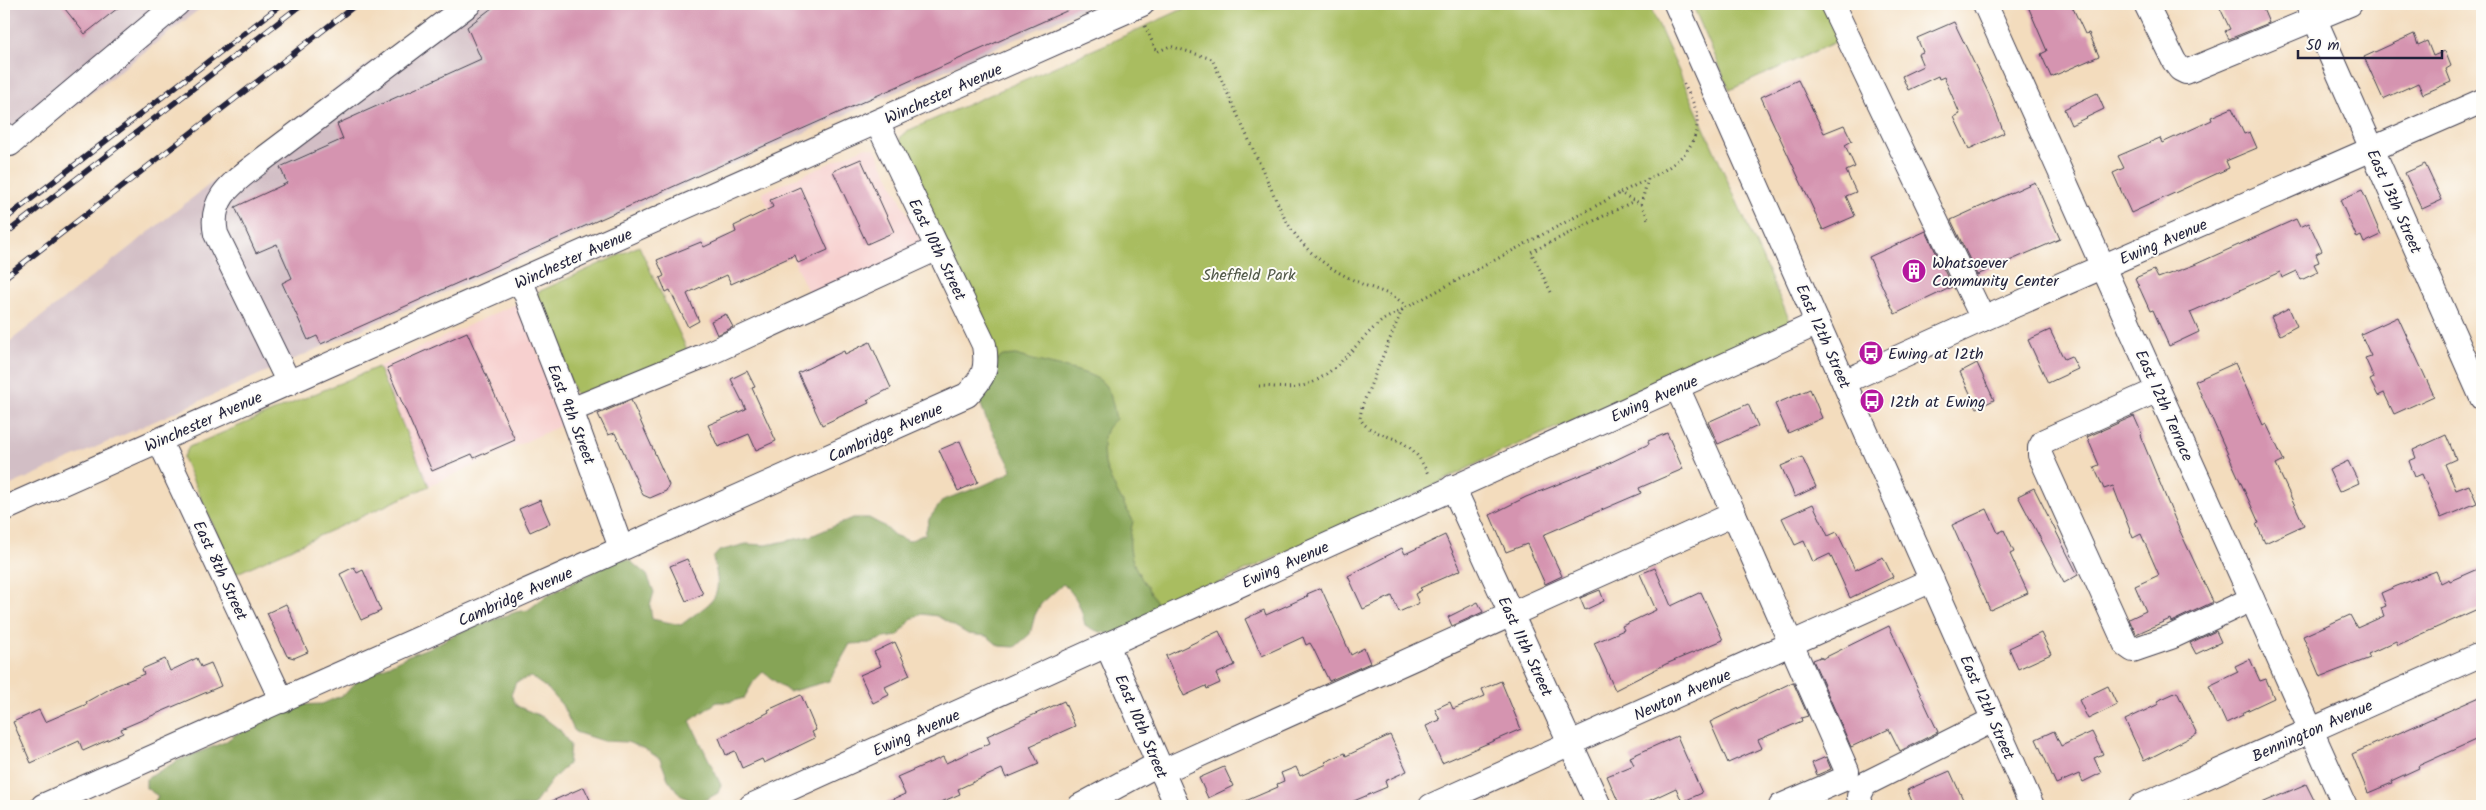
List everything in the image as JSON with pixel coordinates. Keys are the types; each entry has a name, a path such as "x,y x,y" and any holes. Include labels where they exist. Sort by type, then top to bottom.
{"street":[{"path":"6,143 177,4"},
{"path":"289,383 216,234 214,222 218,202 231,186 262,160 469,4"},
{"name":"East 12th Street","path":"1676,4 2032,806"},
{"path":"1832,4 1983,319"},
{"name":"East 12th Terrace","path":"1985,4 2345,806"},
{"path":"2146,4 2174,61 2180,69 2186,72 2311,12 2350,4"},
{"name":"Winchester Avenue","path":"4,510 1139,5"},
{"name":"East 13th Street","path":"2311,12 2482,398"},
{"name":"Ewing Avenue","path":"1844,382 1983,319 2482,101"},
{"name":"East 10th Street","path":"877,122 984,345 987,362 982,379"},
{"path":"571,410 703,356 938,248"},
{"name":"East 9th Street","path":"521,281 571,410 621,548"},
{"name":"Ewing Avenue","path":"753,806 1107,645 1442,484 1677,387 1818,323"},
{"name":"Cambridge Avenue","path":"43,806 967,395 982,379"},
{"path":"1677,387 1846,771 1846,778 1781,806"},
{"path":"2158,390 2044,441 2040,448 2040,455 2053,487 2126,645 2133,650 2171,638 2252,599"},
{"name":"East 8th Street","path":"159,440 282,701"},
{"name":"East 11th Street","path":"1442,484 1511,613 1599,806"},
{"path":"1080,806 1160,768 1734,514"},
{"name":"Newton Avenue","path":"1431,806 1932,580"},
{"name":"East 10th Street","path":"1107,645 1177,806"},
{"name":"Bennington Avenue","path":"2141,806 2482,654"},
{"path":"1861,806 1858,796 1866,784 1994,720"}],"path":[{"path":"1139,5 1157,52 1170,46 1212,59 1284,217 1308,251 1361,284 1398,298 1405,308"},
{"path":"1259,386 1297,387 1311,383 1348,354 1370,330 1405,308 1674,165 1686,152 1694,136 1697,115 1684,84"},
{"path":"1648,179 1641,204 1648,219"},
{"path":"1620,193 1641,204"},
{"path":"1551,292 1531,252 1634,201"},
{"path":"1405,308 1362,406 1360,418 1365,426 1406,444 1442,484"}],"shaded area":[{"path":"4,4 206,4 4,161"},
{"path":"447,4 1094,4 4,488 4,346 214,181"},
{"path":"866,147 875,149 924,247 811,298 762,193"},
{"path":"515,304 523,312 564,424 429,486 378,367"}],"green space":[{"name":"Sheffield Park","path":"1194,4 1649,4 1790,321 1789,324 1490,457 1429,488 1117,629 899,146 901,136 907,131"},
{"path":"1692,4 1827,4 1842,39 1730,90"},
{"path":"639,246 690,356 586,397 575,393 537,299 538,292"},
{"path":"1016,355 1086,374 1102,382 1108,390 1116,419 1106,431 1103,454 1110,478 1133,521 1130,535 1132,557 1135,566 1158,605 1155,621 1120,633 1112,634 1095,630 1085,625 1078,602 1063,584 1041,604 1035,615 1030,634 1015,647 999,646 987,636 968,634 937,616 922,614 911,620 898,636 870,643 850,644 829,681 789,692 763,672 754,681 744,698 729,702 717,702 690,721 721,785 718,793 707,799 694,802 680,795 668,779 660,759 645,749 627,742 603,741 575,732 562,705 548,689 531,677 516,682 511,695 517,706 543,717 560,730 570,745 568,764 552,780 533,806 152,806 158,796 146,788 146,779 177,761 225,742 249,725 294,705 322,704 345,694 357,681 409,655 431,647 460,632 516,612 528,610 545,597 619,559 629,560 647,575 654,592 650,606 652,619 681,625 713,599 717,584 713,558 719,551 746,544 766,545 811,536 853,518 869,518 884,526 894,535 909,541 925,534 929,519 943,500 982,486 1006,475 1012,469 986,419 980,402 995,361 1003,356"},
{"path":"378,367 429,486 235,574 183,458 189,447"}],"building":[{"path":"61,4 123,4 85,34"},
{"path":"497,4 1082,4 321,344 317,336 308,340 282,283 292,278 277,244 256,253 235,207 287,183 280,167 343,139 337,124 481,59 467,27"},
{"path":"2027,4 2071,4 2085,34 2089,33 2099,56 2051,77 2041,54 2047,51"},
{"path":"2218,4 2261,4 2269,23 2229,39 2225,31 2230,29"},
{"path":"1954,22 1989,94 2004,133 1969,149 1954,117 1960,114 1944,77 1939,79 1938,76 1908,90 1902,76 1923,66 1918,54 1923,52 1917,38"},
{"path":"2414,34 2418,45 2427,41 2433,56 2445,51 2451,66 2446,69 2451,82 2423,94 2418,83 2383,99 2364,57"},
{"path":"1798,80 1824,133 1844,125 1852,141 1845,145 1855,167 1846,171 1856,192 1846,196 1855,216 1823,230 1761,97"},
{"path":"2097,93 2104,109 2071,125 2064,109"},
{"path":"2232,108 2244,134 2250,132 2257,148 2226,161 2229,168 2131,213 2113,173 2124,168 2118,156 2160,138 2162,143 2212,120 2211,117"},
{"path":"861,159 894,232 867,244 833,171"},
{"path":"2425,164 2442,200 2422,209 2405,173"},
{"path":"2035,182 2060,239 1977,275 1951,220"},
{"path":"800,187 828,250 798,263 795,255 731,284 727,275 692,291 687,294 699,321 688,327 670,290 666,292 660,278 664,276 657,260 701,242 704,247 736,232 734,226 773,207 770,200"},
{"path":"2362,190 2381,235 2364,243 2361,236 2357,238 2340,200"},
{"path":"2296,219 2300,227 2309,223 2322,251 2316,254 2319,262 2314,264 2318,272 2301,280 2297,271 2282,278 2280,272 2190,312 2199,332 2169,346 2153,310 2150,311 2135,278 2154,270 2158,278 2194,265"},
{"name":"Whatsoever Community Center","path":"1926,231 1952,287 1895,314 1869,257"},
{"path":"2289,308 2297,326 2280,335 2271,317"},
{"path":"726,314 733,327 717,335 711,321"},
{"path":"2398,317 2434,396 2394,414 2384,393 2378,396 2370,380 2374,378 2365,358 2371,356 2361,334"},
{"path":"2050,330 2064,359 2071,356 2078,369 2048,383 2028,340"},
{"path":"467,332 515,440 474,458 472,454 432,471 387,368"},
{"path":"870,342 891,388 867,400 869,403 822,425 798,373 844,351 845,354"},
{"path":"1977,363 1994,400 1977,408 1960,372"},
{"path":"2235,363 2263,425 2266,423 2284,461 2276,465 2304,525 2265,543 2256,524 2259,523 2195,381"},
{"path":"747,371 755,387 752,388 776,441 756,450 749,434 718,447 708,425 746,409 731,379"},
{"path":"1810,389 1822,418 1788,433 1775,404"},
{"path":"631,400 669,485 666,491 650,498 643,495 615,433 608,435 598,414"},
{"path":"1748,404 1758,426 1718,444 1708,422"},
{"path":"2134,416 2179,529 2213,602 2171,622 2170,619 2136,634 2129,619 2146,611 2135,586 2159,575 2141,534 2133,538 2113,486 2104,489 2094,467 2099,465 2087,437"},
{"path":"1667,433 1683,469 1639,488 1641,493 1543,535 1562,576 1545,584 1527,544 1506,552 1490,515 1526,497 1603,466 1649,444 1648,441"},
{"path":"2446,435 2456,459 2445,464 2456,490 2469,485 2477,503 2441,518 2422,474 2415,477 2409,461 2416,458 2413,450"},
{"path":"960,441 978,482 958,491 939,450"},
{"path":"1802,457 1816,487 1795,497 1781,466"},
{"path":"2348,461 2359,483 2339,492 2329,470"},
{"path":"2034,488 2078,575 2064,583 2018,496"},
{"path":"540,500 550,523 530,532 519,509"},
{"path":"1813,504 1828,536 1837,532 1855,570 1883,557 1893,577 1850,598 1830,554 1813,562 1804,541 1795,545 1782,518"},
{"path":"1987,509 1998,533 2004,530 2014,552 2010,554 2028,593 1990,610 1952,525"},
{"path":"1445,535 1461,570 1420,588 1422,590 1415,594 1419,603 1399,612 1392,596 1363,609 1348,576 1402,548 1405,554"},
{"path":"687,559 703,594 686,601 670,566"},
{"path":"354,567 357,573 363,570 381,611 361,620 340,574"},
{"path":"2482,567 2482,607 2398,645 2396,641 2368,654 2370,658 2320,677 2303,636 2350,615 2357,628 2384,616 2381,608 2386,606 2381,593 2397,586 2436,571 2441,583 2449,579 2450,581"},
{"path":"1655,568 1671,606 1701,592 1723,640 1666,664 1615,690 1594,643 1624,630 1622,626 1656,610 1640,574"},
{"path":"1321,588 1351,655 1364,648 1370,663 1329,681 1313,648 1310,643 1306,645 1303,637 1262,656 1245,619 1264,610 1266,615"},
{"path":"1600,590 1604,601 1585,610 1580,598"},
{"path":"1478,602 1483,612 1452,626 1448,617"},
{"path":"286,604 308,652 294,658 287,656 267,613"},
{"path":"1889,626 1938,732 1900,751 1889,729 1851,747 1813,660 1821,657 1822,659"},
{"path":"1219,631 1235,665 1216,674 1220,683 1207,689 1206,686 1184,696 1166,656"},
{"path":"2216,631 2221,642 2196,654 2190,643"},
{"path":"2041,633 2051,654 2018,669 2009,648"},
{"path":"895,642 910,675 885,687 889,695 873,703 860,675 881,666 874,652"},
{"path":"197,658 201,667 211,663 221,686 121,729 123,733 83,751 79,741 31,763 13,722 39,710 45,722 87,704 86,702 115,686 144,674 142,669 165,659 170,671"},
{"path":"2250,659 2260,681 2266,679 2274,698 2226,723 2209,686 2238,672 2235,666"},
{"path":"1501,681 1521,729 1442,763 1426,726 1440,720 1435,709 1450,702 1453,709 1485,696 1482,689"},
{"path":"1793,682 1808,716 1801,718 1802,721 1758,740 1762,748 1728,763 1710,722"},
{"path":"2108,686 2117,705 2088,719 2079,700"},
{"path":"2177,692 2197,734 2144,761 2125,720 2159,704 2157,701"},
{"path":"801,695 816,730 812,732 815,738 764,763 762,759 742,768 735,751 726,755 719,738 769,712 768,710"},
{"path":"2482,696 2482,737 2418,766 2419,768 2391,781 2392,783 2368,793 2352,754"},
{"path":"1064,701 1075,726 1030,746 1039,764 1006,778 1002,769 958,789 960,794 932,806 878,806 905,794 897,777 943,757 946,763 990,743 987,736"},
{"path":"2054,731 2061,746 2092,732 2103,754 2094,758 2101,773 2083,782 2079,774 2056,784 2036,739"},
{"path":"1390,735 1407,771 1385,781 1387,787 1342,806 1234,806 1278,787 1277,784 1284,781 1281,773 1296,767 1300,776 1327,764 1325,762 1345,753 1346,756"},
{"path":"1677,736 1702,793 1682,802 1676,788 1644,803 1646,806 1620,806 1607,776 1634,765 1630,757"},
{"path":"1826,757 1831,769 1817,775 1812,763"},
{"path":"1224,767 1233,786 1208,798 1199,778"},
{"path":"1950,771 1966,806 1914,806 1907,790"},
{"path":"2306,784 2317,806 2255,806"},
{"path":"584,787 593,806 541,806"}],"railway":[{"path":"4,220 282,4"},
{"path":"4,235 302,4"},
{"path":"4,278 357,4"}],"place":[{"name":"Whatsoever Community Center","path":"1914,271"},
{"name":"Ewing at 12th","path":"1871,353"},
{"name":"12th at Ewing","path":"1872,401"}]}
